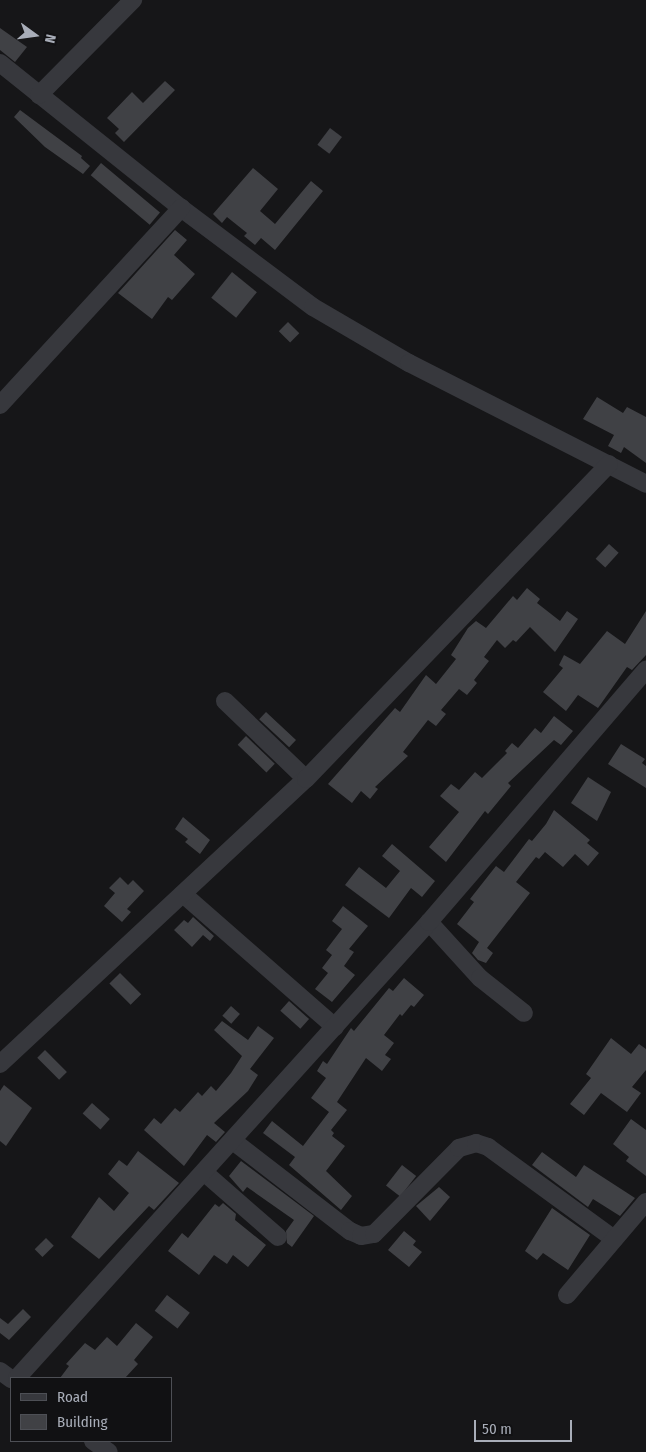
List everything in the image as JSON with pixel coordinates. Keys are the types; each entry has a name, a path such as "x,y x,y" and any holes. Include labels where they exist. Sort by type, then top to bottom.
{"street":[{"path":"39,95 133,0"},
{"path":"0,63 181,208 313,307 416,366 646,484"},
{"path":"0,405 181,208"},
{"path":"0,1064 306,779 608,464"},
{"path":"18,1377 234,1141 429,922 646,670"},
{"path":"225,701 306,779"},
{"path":"183,894 335,1027"},
{"path":"429,922 480,978 524,1012"},
{"path":"234,1141 350,1231 361,1236 374,1234 459,1148 476,1143 488,1148 614,1239"},
{"path":"205,1173 278,1236"},
{"path":"567,1295 646,1202"},
{"path":"94,1442 108,1452"}],"building":[{"path":"0,28 27,47 15,62 0,50"},
{"path":"165,81 175,90 124,142 115,133 119,129 107,118 132,92 143,103"},
{"path":"20,110 82,156 81,158 90,166 83,174 45,147 14,117"},
{"path":"330,128 342,137 329,154 317,145"},
{"path":"101,163 160,212 150,225 91,175"},
{"path":"253,168 278,189 260,211 275,224 311,181 323,191 275,250 261,238 255,245 244,236 247,233 227,217 222,223 213,214"},
{"path":"175,230 187,240 174,255 195,274 172,300 168,297 152,319 118,293"},
{"path":"232,272 257,292 236,318 211,298"},
{"path":"288,322 299,333 290,343 279,331"},
{"path":"597,397 623,413 627,407 646,417 646,463 624,447 621,453 608,446 614,435 583,419"},
{"path":"609,544 619,553 605,568 596,559"},
{"path":"527,588 540,599 537,603 560,621 567,611 578,619 555,652 530,627 516,642 513,640 505,648 497,640 484,657 489,661 474,680 477,683 467,695 459,689 441,710 446,714 436,726 428,720 403,752 408,756 375,787 378,789 370,799 361,791 352,803 328,784 395,708 400,712 426,675 436,684 456,659 451,655 468,628 476,621 486,628 513,596 517,600"},
{"path":"646,611 646,655 632,670 627,667 598,708 578,695 566,711 543,692 563,668 559,665 564,655 580,664 607,631 625,644"},
{"path":"266,712 296,740 289,747 259,719"},
{"path":"554,716 573,731 561,745 554,740 508,783 511,786 488,814 485,811 446,862 429,847 459,812 440,796 451,784 459,790 475,772 482,778 507,753 505,751 512,743 518,748 535,728 541,733"},
{"path":"246,736 275,764 266,772 238,745"},
{"path":"621,744 645,759 642,763 646,766 646,788 608,764"},
{"path":"588,777 611,792 597,821 571,803"},
{"path":"554,810 590,840 587,843 599,853 588,866 575,854 563,867 545,852 539,859 536,857 516,882 530,893 487,948 493,953 486,963 478,960 472,953 479,942 457,924 474,902 470,899 496,866 504,872 529,839 532,841 546,824"},
{"path":"183,817 210,840 200,854 185,842 188,839 175,829"},
{"path":"392,844 435,881 422,897 411,888 389,918 345,885 359,867 386,888 400,871 382,856"},
{"path":"120,877 128,885 133,880 144,891 127,909 131,912 122,922 104,906 115,893 109,888"},
{"path":"343,906 368,926 349,949 354,952 344,966 355,975 332,1002 315,989 328,973 322,968 332,955 326,950 342,929 332,921"},
{"path":"193,917 214,936 210,941 203,935 192,947 174,930 184,920 188,923"},
{"path":"120,973 141,994 131,1005 109,984"},
{"path":"404,978 424,995 414,1007 411,1005 402,1016 400,1014 384,1035 394,1043 385,1055 391,1059 382,1071 366,1058 337,1102 347,1110 331,1130 334,1133 332,1136 345,1146 326,1171 352,1196 341,1210 289,1165 295,1157 263,1133 272,1121 303,1146 329,1112 311,1098 326,1078 317,1071 323,1061 327,1064 351,1028 354,1031 389,988 393,991"},
{"path":"289,1001 309,1019 300,1029 280,1011"},
{"path":"231,1006 240,1014 231,1024 222,1016"},
{"path":"222,1021 248,1040 258,1026 274,1038 250,1069 258,1075 248,1091 214,1123 225,1132 216,1142 207,1135 184,1166 144,1130 154,1118 161,1124 175,1108 180,1112 198,1092 202,1096 211,1086 216,1091 231,1073 242,1056 214,1030"},
{"path":"611,1038 631,1054 639,1044 646,1049 646,1070 632,1087 641,1093 627,1112 601,1093 584,1115 570,1104 591,1078 586,1074"},
{"path":"45,1050 67,1072 59,1080 37,1058"},
{"path":"4,1085 32,1108 6,1146 0,1141 0,1091"},
{"path":"92,1103 110,1119 100,1129 83,1113"},
{"path":"631,1119 646,1130 646,1176 626,1161 629,1157 613,1144"},
{"path":"138,1151 179,1183 154,1210 149,1206 99,1259 71,1237 99,1197 114,1211 129,1193 108,1174 119,1160 127,1166"},
{"path":"542,1152 576,1177 584,1165 635,1198 620,1216 593,1199 588,1207 532,1165"},
{"path":"241,1161 314,1216 292,1247 287,1243 286,1231 294,1220 247,1187 243,1192 229,1176"},
{"path":"402,1165 416,1176 400,1197 386,1185"},
{"path":"439,1187 450,1197 430,1221 416,1206"},
{"path":"223,1203 236,1214 235,1220 266,1245 248,1267 233,1255 227,1264 214,1255 199,1275 168,1251 182,1233 188,1238 215,1204 219,1207"},
{"path":"552,1208 590,1235 568,1270 543,1253 537,1260 525,1251"},
{"path":"404,1231 416,1241 413,1245 422,1252 409,1267 388,1250"},
{"path":"46,1238 54,1246 42,1257 35,1249"},
{"path":"167,1295 190,1313 178,1329 155,1311"},
{"path":"23,1309 31,1317 9,1340 0,1333 0,1318 8,1324"},
{"path":"136,1323 153,1337 134,1360 138,1364 126,1377 61,1377 69,1366 66,1364 85,1343 95,1350 107,1337 117,1346"}]}
